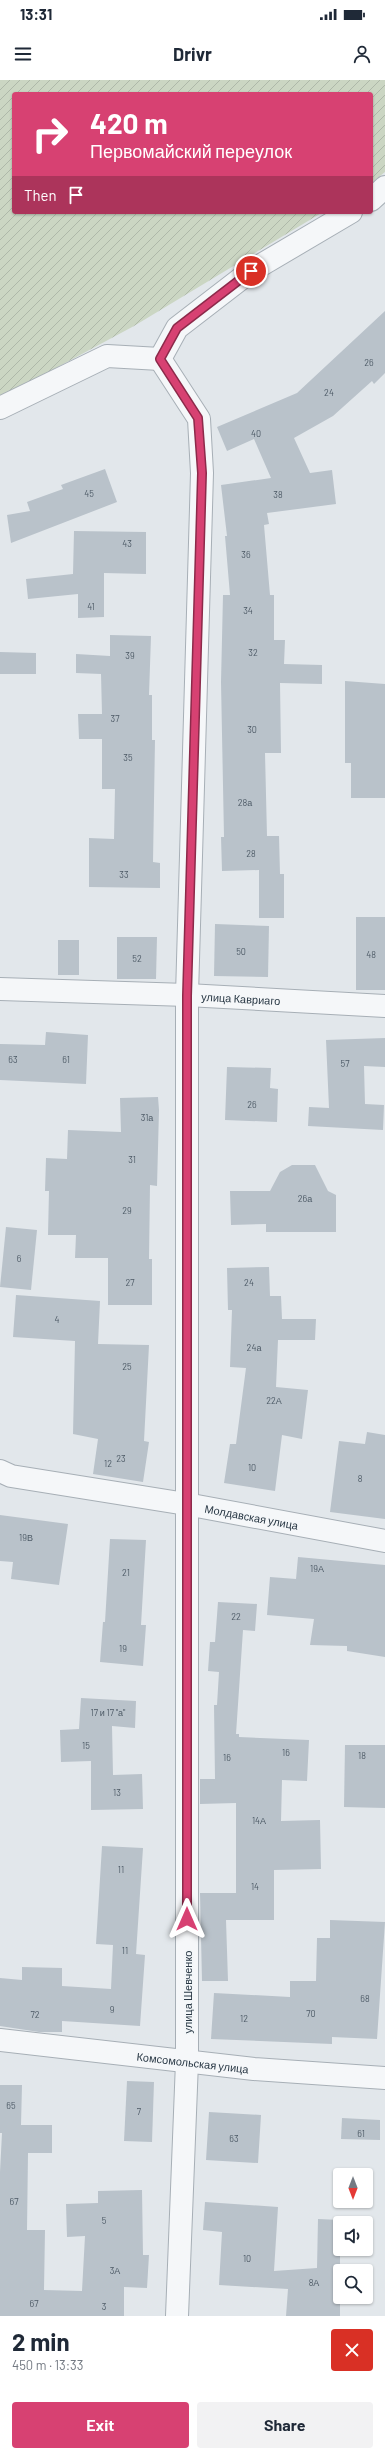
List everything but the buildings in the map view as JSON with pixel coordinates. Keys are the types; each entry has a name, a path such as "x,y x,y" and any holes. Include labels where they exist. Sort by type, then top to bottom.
{"street":[{"path":"373,198 385,187"},
{"path":"0,408 107,356 160,359 177,328 251,271 348,214"},
{"name":"улица Шевченко","path":"160,359 198,418 202,473 187,996 187,2062 177,2316"},
{"name":"улица Кавриаго","path":"0,989 187,996 385,1006"},
{"name":"Молдавская улица","path":"0,1471 11,1476 186,1504 385,1541"},
{"name":"Комсомольская улица","path":"0,2040 187,2062 385,2078"}],"green space":[{"path":"0,80 385,80 385,172 373,181 373,92 12,92 12,214 320,214 134,326 0,398"}],"route":[{"path":"187,1919 187,996 202,473 198,418 160,359 177,328 251,271"}]}
